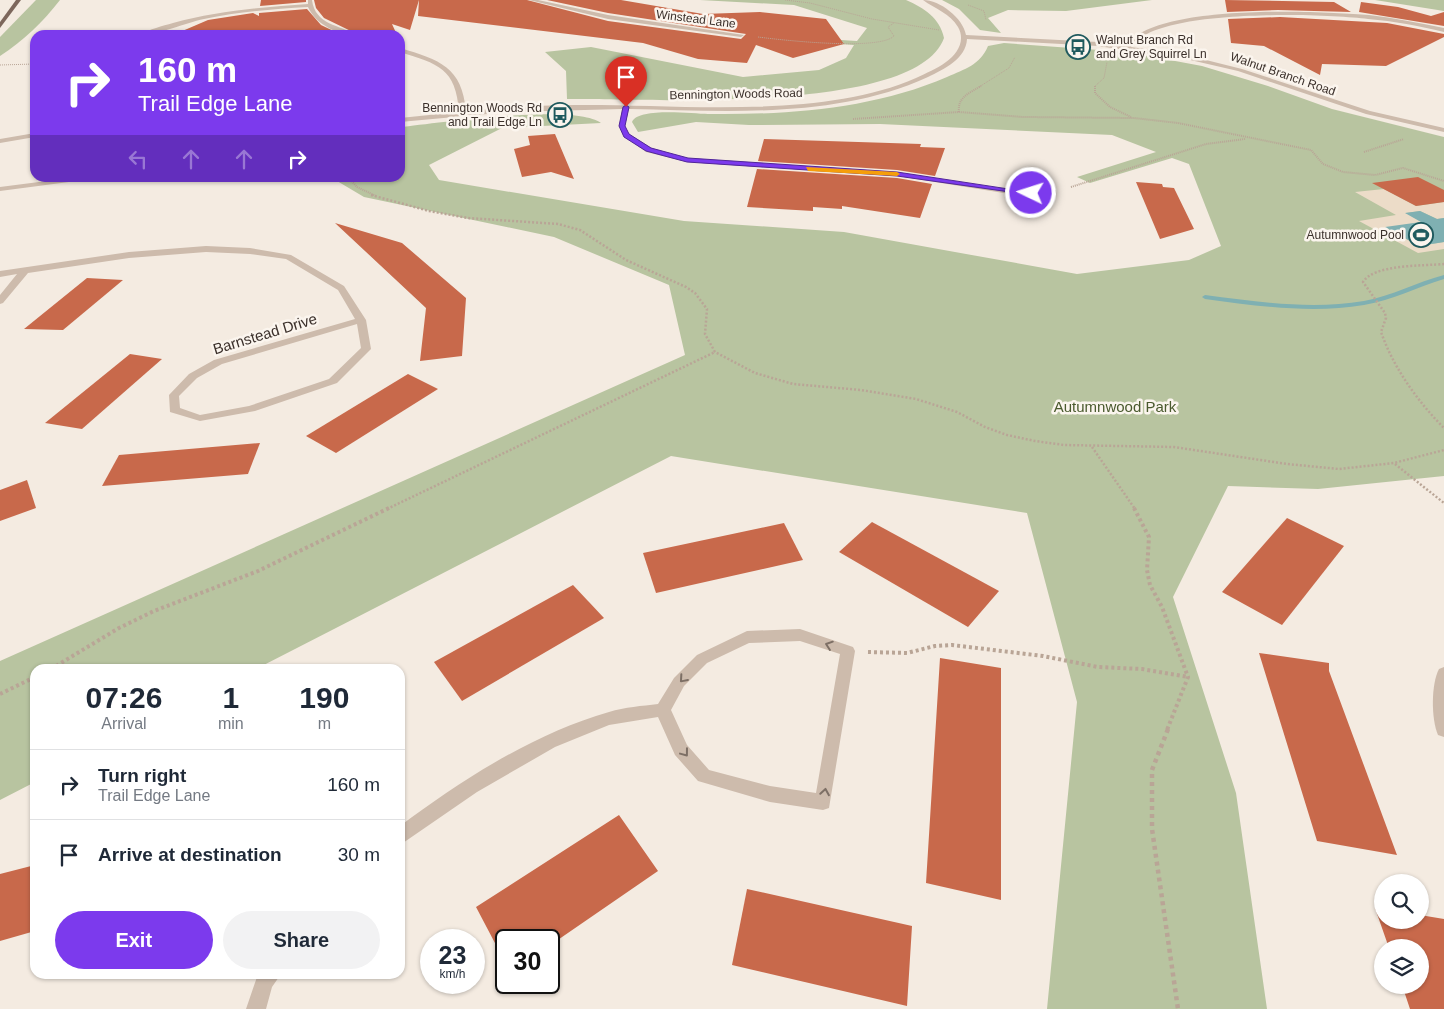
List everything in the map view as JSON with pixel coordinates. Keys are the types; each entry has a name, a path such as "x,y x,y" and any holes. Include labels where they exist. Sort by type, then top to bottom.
{"main road":[{"path":"0,26 18,0"}],"street":[{"name":"Winstead Lane","path":"531,0 608,17 741,35"},
{"path":"925,0 946,11 955,19 964,34"},
{"path":"158,30 175,24 218,15 310,2 312,12 323,22 342,30"},
{"path":"1128,47 1135,37 1163,25 1196,19 1232,16 1348,15 1444,30"},
{"name":"Walnut Branch Road","path":"964,34 1128,47 1214,63 1368,113 1444,130"},
{"name":"Bennington Woods Road","path":"405,120 463,114 626,107 788,105 873,93 916,80 946,65 962,49 964,34"},
{"path":"405,52 426,59 449,73 460,89 463,114"},
{"path":"626,107 622,126 626,136 649,150 687,160 897,174 1010,192 1053,192"},
{"path":"0,141 30,136"},
{"path":"0,189 53,182"},
{"name":"Barnstead Drive","path":"0,274 129,255 206,249 250,251 288,257 341,288 361,320 366,349 333,381 251,409 200,418 174,410 174,395 193,376 218,362 361,320"},
{"path":"0,301 25,270"},
{"path":"800,635 848,651 823,802 770,794 704,776 681,750 663,710 679,682 702,659 747,637 800,635"},
{"path":"1444,673 1441,679 1442,725 1444,730"},
{"path":"405,833 423,819 528,752 603,720 663,710"},
{"path":"256,1009 267,979"}],"path":[{"path":"785,0 894,23 964,34"},
{"path":"962,3 984,11 985,19 990,25"},
{"path":"741,35 794,41 863,43 891,39 894,36 888,27 894,23"},
{"path":"1015,54 1009,68 962,98 958,105 959,112 1023,117 1134,118 1178,123 1311,150 1314,157 1323,164 1354,174 1383,174 1402,168 1444,181"},
{"path":"1111,57 1105,65 1104,78 1094,87 1095,93 1110,107 1134,118"},
{"path":"0,65 30,64"},
{"path":"1053,192 1149,163 1182,150 1206,144 1247,138"},
{"path":"1364,152 1406,138"},
{"path":"353,182 357,187 371,195 429,211 468,218 558,224 580,230 626,260 686,287 695,293 706,309 705,334 715,352 756,373 779,381 916,399 957,412 985,427 1007,435 1064,445 1174,447 1287,464 1339,469 1394,463 1444,450"},
{"path":"1444,264 1371,273 1364,282 1382,308 1386,318 1381,332 1386,348 1428,410 1444,428"},
{"path":"59,664 119,628 154,611 258,571 715,352"},
{"path":"1091,446 1120,485 1144,525 1149,537 1147,570 1150,585 1162,607 1188,677 1152,770 1152,829 1178,1009"},
{"path":"1394,463 1444,503"},
{"path":"848,651 907,653 935,646 952,645 1043,656 1098,667 1142,669 1188,677"},
{"path":"0,694 30,679"}],"green space":[{"path":"36,0 60,0 33,30 30,30 30,33 17,44 0,56 0,37"},
{"path":"700,0 906,0 919,6 935,19 944,38 923,63 883,80 831,91 772,97 710,100 567,99 566,71 545,52 591,47 743,77 819,70 846,58 854,45 771,39 775,36 857,41 867,28 794,5"},
{"path":"942,0 1152,0 1066,11 1008,10 988,18 1001,33 980,30 959,9"},
{"path":"1375,0 1444,0 1444,11"},
{"name":"Autumnwood Park","path":"1004,43 1127,52 1202,66 1268,86 1332,109 1444,137 1444,476 1318,489 1228,486 1173,597 1236,793 1267,1009 1047,1009 1077,702 1027,513 671,456 266,664 30,664 30,785 0,800 0,661 685,355 669,285 554,237 364,197 339,182 405,182 405,126 536,114 586,117 601,123 502,128 429,165 439,180 684,221 844,232 1077,274 1189,260 1221,246 1189,164 1172,158 1090,183 1077,177 1156,152 1112,135 880,124 749,125 696,122 638,132 632,122 637,117 655,113 769,113 830,108 860,103 919,88 966,69 981,58 988,46"}],"shaded area":[{"name":"Autumnwood Pool","path":"1384,189 1416,206 1444,202 1444,218 1437,219 1420,211 1406,213 1422,222 1386,228 1419,246 1444,242 1444,249 1418,253 1359,221 1396,215 1355,192"}],"water":[{"name":"Autumnwood Pool","path":"1420,211 1437,219 1444,218 1444,242 1419,246 1385,227 1421,222 1405,213"}],"building":[{"path":"261,0 306,0 306,2 260,6"},
{"path":"314,0 419,0 410,30 392,24 395,30 349,30 324,18 316,8"},
{"path":"419,0 527,0 608,21 741,39 746,34 608,13 547,0 621,0 703,14 760,12 826,19 844,44 793,58 756,45 747,63 698,59 643,43 418,16"},
{"path":"1225,0 1334,2 1351,12 1278,10 1227,12"},
{"path":"1361,2 1398,7 1431,16 1444,12 1444,26 1359,12"},
{"path":"307,9 321,25 332,30 185,30 208,20 253,13 259,16 259,13"},
{"path":"1280,17 1387,23 1444,34 1444,37 1386,66 1322,64 1320,75 1264,46 1231,43 1228,19"},
{"path":"555,134 574,179 551,172 522,177 514,149 530,145 528,136"},
{"path":"764,139 921,144 920,147 945,148 935,176 897,170 758,161"},
{"path":"757,169 897,178 932,184 920,218 842,206 842,209 813,207 813,211 747,207"},
{"path":"1418,177 1444,190 1444,202 1416,206 1372,183"},
{"path":"1136,182 1162,184 1163,187 1174,188 1194,229 1160,239"},
{"path":"335,223 402,243 466,298 462,356 420,361 426,308"},
{"path":"87,278 123,280 63,330 24,329"},
{"path":"130,354 162,359 82,429 45,423"},
{"path":"408,374 438,389 336,453 306,436"},
{"path":"260,443 248,474 102,486 119,455"},
{"path":"27,480 36,508 0,521 0,490"},
{"path":"1287,518 1344,546 1282,625 1222,592"},
{"path":"872,522 999,591 968,627 839,552"},
{"path":"784,523 803,560 656,593 643,553"},
{"path":"573,585 604,618 462,701 434,662"},
{"path":"1259,653 1329,663 1329,671 1397,855 1317,841"},
{"path":"940,658 1001,668 1001,900 926,883"},
{"path":"619,815 658,871 560,938 560,929 495,929 495,943 476,907"},
{"path":"30,866 30,932 0,941 0,874"},
{"path":"747,889 912,926 907,1006 732,965"},
{"path":"1429,916 1444,919 1444,1009 1410,1009 1405,994 1429,994 1429,939 1386,939 1382,929 1429,929"}],"waterway":[{"path":"1205,297 1296,307 1343,306 1387,298 1444,277"}],"slow traffic":[{"path":"808,169 897,174"}],"place":[{"name":"Walnut Branch Rd and Grey Squirrel Ln","path":"1078,47"},
{"name":"Bennington Woods Rd and Trail Edge Ln","path":"560,115"},
{"name":"Autumnwood Pool","path":"1421,235"}],"route":[{"path":"626,107 622,126 626,136 649,150 666,156 710,163 937,178 1010,192 1031,193"}]}
